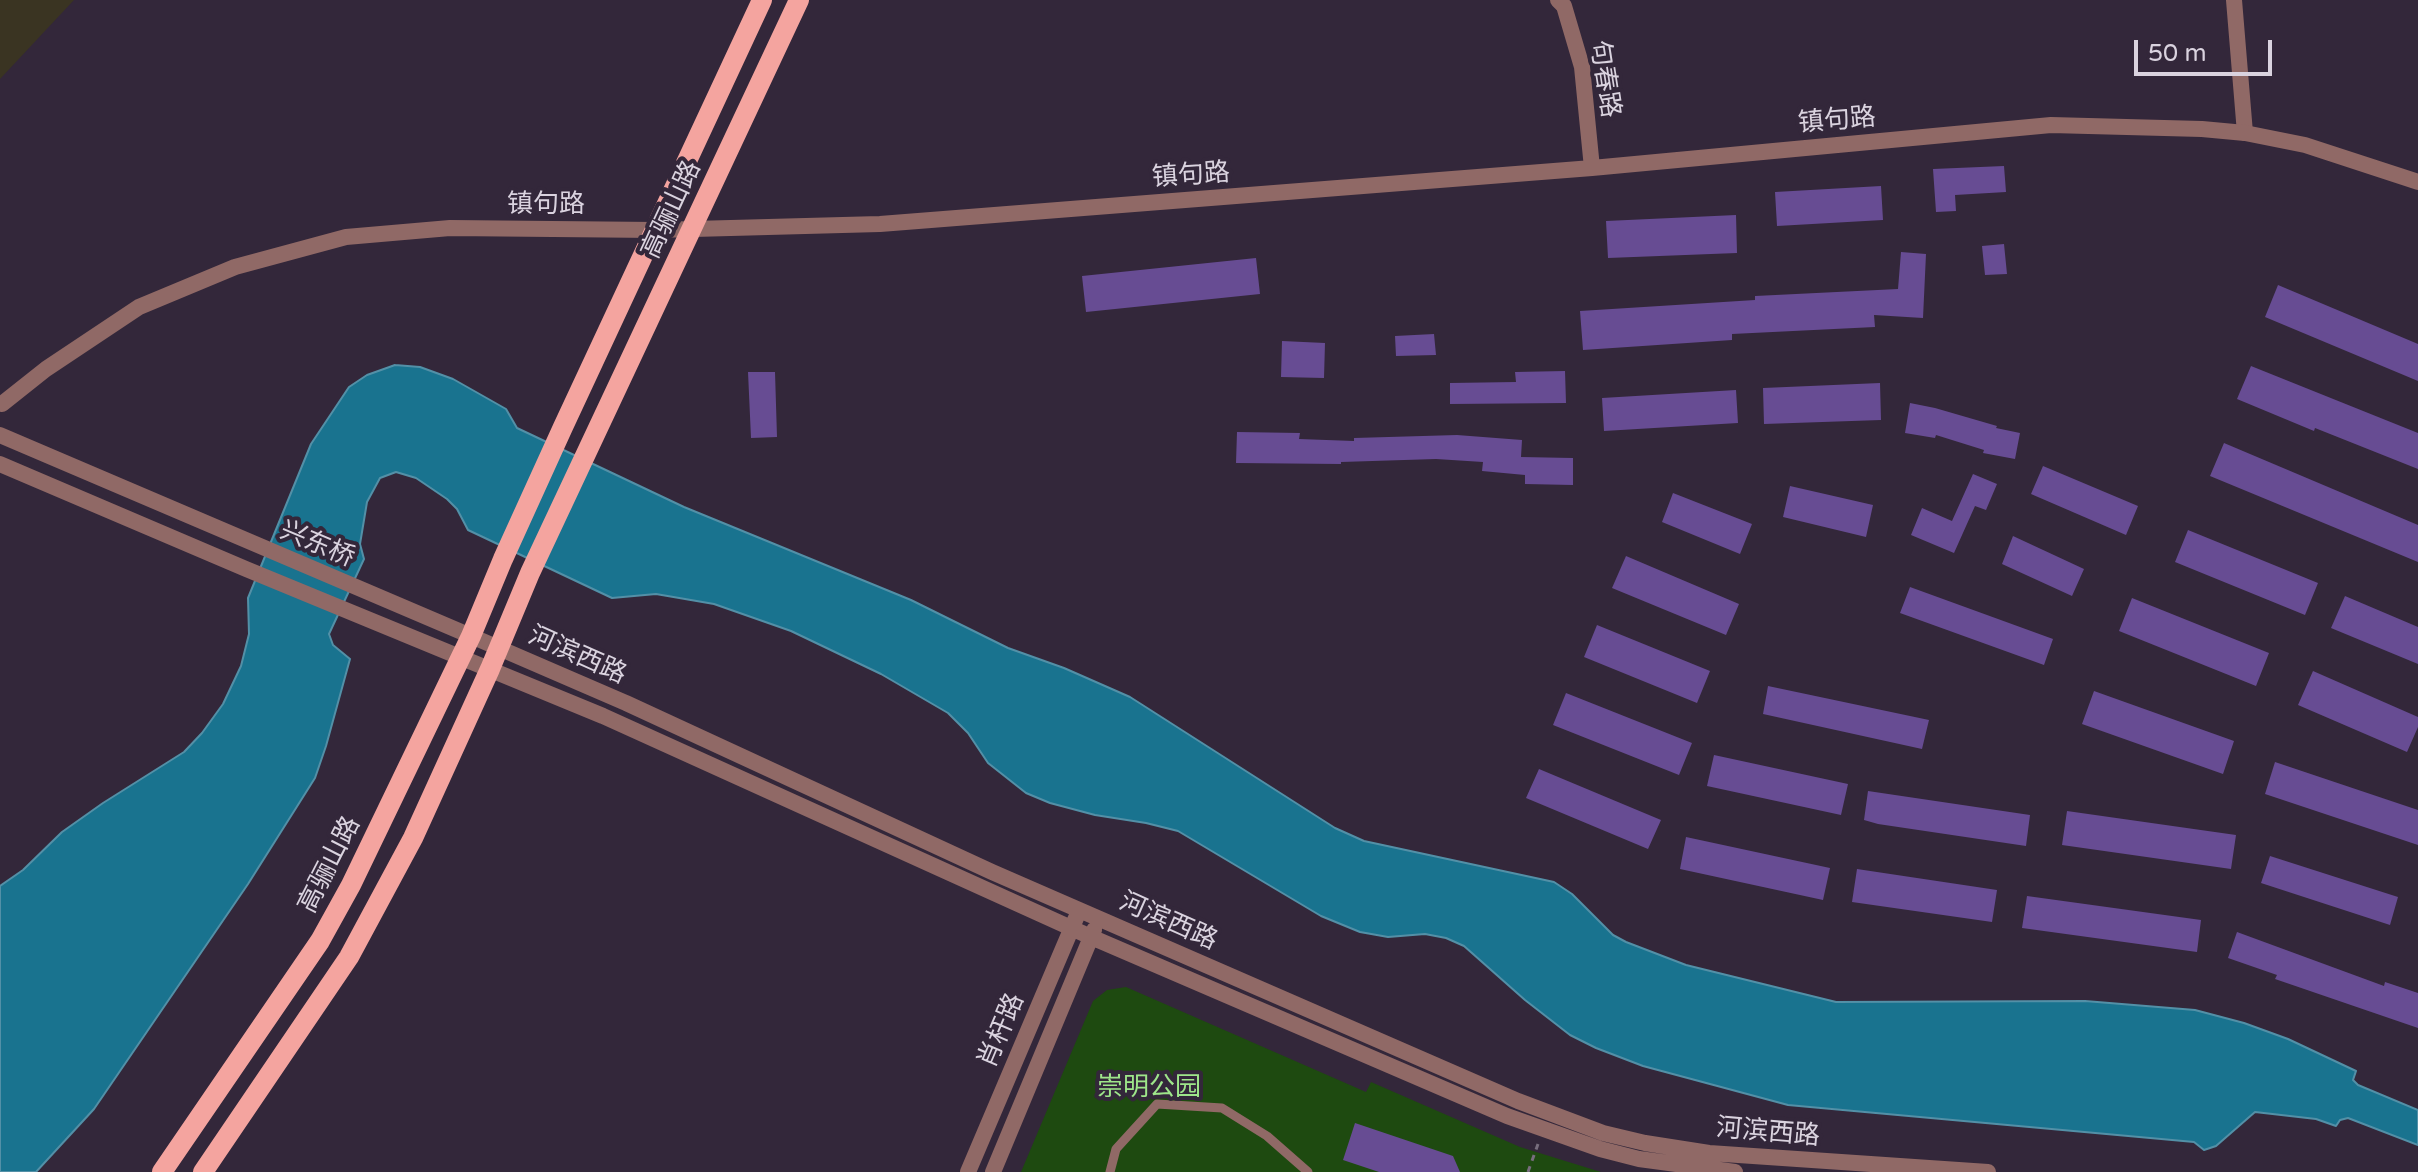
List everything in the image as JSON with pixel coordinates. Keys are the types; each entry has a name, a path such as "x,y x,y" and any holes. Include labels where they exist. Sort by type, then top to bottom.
{"main road":[{"name":"高骊山路","path":"162,1172 320,941 379,829 471,636 563,427 762,0"},
{"name":"高骊山路","path":"498,648 530,573 799,0"},
{"path":"203,1172 342,968 385,894 498,648"}],"street":[{"path":"2234,0 2245,133"},
{"name":"句春路","path":"1562,2 1582,67 1592,168"},
{"name":"镇句路","path":"2,404 46,369 139,307 235,267 346,237 450,228 692,230 880,224 1592,168 2051,125 2245,133 2305,145 2418,182"},
{"name":"兴东桥","path":"0,435 363,590"},
{"name":"兴东桥","path":"0,464 355,614"},
{"name":"河滨西路","path":"363,590 626,703 992,872 1518,1101 1603,1133 1709,1153 1988,1172"},
{"name":"河滨西路","path":"355,614 631,729 1091,937 1507,1116 1600,1149 1639,1159 1735,1172"},
{"name":"肖杆路","path":"968,1172 1079,909"},
{"name":"肖杆路","path":"993,1172 1099,918"}],"lane":[{"path":"1110,1172 1116,1149 1157,1104 1222,1108 1267,1136 1308,1172"}],"path":[{"path":"1528,1172 1544,1129"}],"shaded area":[{"path":"0,0 74,0 0,79"}],"green space":[{"name":"崇明公园","path":"1126,987 1366,1092 1371,1082 1520,1147 1601,1172 1021,1172 1093,1001 1107,990"}],"water":[{"path":"395,365 420,367 453,379 506,409 517,428 684,507 911,600 1008,648 1130,697 1335,828 1364,841 1554,882 1572,894 1613,935 1626,942 1686,965 1836,1002 2085,1001 2195,1010 2244,1023 2288,1039 2356,1071 2353,1080 2358,1085 2418,1110 2418,1145 2348,1118 2340,1120 2336,1126 2316,1119 2255,1112 2216,1146 2204,1150 2194,1142 1788,1105 1643,1066 1570,1035 1464,946 1425,934 1388,937 1360,932 1321,916 1178,831 1095,815 1026,793 988,763 968,733 948,713 881,674 791,631 714,604 656,594 612,598 468,530 457,509 447,499 416,478 396,472 380,478 367,502 360,544 364,559 329,634 333,645 350,659 315,778 248,884 94,1109 36,1172 0,1172 0,886 23,870 62,832 184,752 202,733 223,704 241,666 249,634 248,598 311,444 349,387 367,375"}],"building":[{"path":"2004,166 2006,192 1955,195 1956,211 1936,212 1933,169"},
{"path":"1881,186 1883,220 1777,226 1775,192"},
{"path":"1736,215 1737,253 1608,258 1606,221"},
{"path":"2004,244 2007,274 1985,275 1982,246"},
{"path":"1901,252 1926,254 1923,318 1874,315 1875,327 1732,334 1732,340 1583,350 1580,311 1755,300 1755,296 1898,289"},
{"path":"1256,258 1260,294 1086,312 1082,276"},
{"path":"2278,285 2418,344 2418,381 2265,317"},
{"path":"1434,334 1436,355 1396,356 1395,336"},
{"path":"1282,341 1325,343 1324,378 1281,377"},
{"path":"2251,366 2418,433 2418,469 2237,399"},
{"path":"1565,371 1566,403 1450,404 1450,383 1516,382 1515,372"},
{"path":"748,372 775,372 777,437 751,438"},
{"path":"1880,383 1881,420 1764,424 1763,388"},
{"path":"1736,390 1738,423 1604,431 1602,398"},
{"path":"1910,403 2020,433 2015,459 1983,453 1984,450 1936,435 1935,438 1905,433"},
{"path":"1237,432 1300,433 1299,439 1354,441 1354,438 1457,435 1522,440 1521,457 1573,458 1573,485 1525,484 1525,475 1482,471 1483,462 1436,459 1341,464 1236,463"},
{"path":"2224,443 2418,525 2418,562 2210,476"},
{"path":"2043,466 2138,506 2126,535 2031,494"},
{"path":"1973,474 1997,484 1986,510 1975,506 1954,553 1911,535 1922,508 1952,521"},
{"path":"1790,486 1873,505 1866,537 1783,517"},
{"path":"1673,493 1752,524 1740,554 1662,522"},
{"path":"2188,530 2318,583 2305,615 2175,562"},
{"path":"2013,536 2084,569 2072,596 2002,564"},
{"path":"1626,556 1739,604 1726,635 1612,588"},
{"path":"1910,587 2053,639 2044,665 1900,613"},
{"path":"2345,596 2418,627 2418,664 2331,628"},
{"path":"2132,598 2269,653 2256,686 2119,631"},
{"path":"1597,625 1710,671 1697,703 1584,657"},
{"path":"2313,671 2418,717 2418,727 2407,752 2298,705"},
{"path":"1768,686 1929,720 1922,749 1763,714"},
{"path":"2094,691 2234,741 2223,774 2082,724"},
{"path":"1566,693 1692,743 1679,775 1553,725"},
{"path":"1714,755 1848,784 1841,815 1707,786"},
{"path":"2275,762 2418,810 2418,845 2265,794"},
{"path":"1539,769 1661,820 1648,849 1526,798"},
{"path":"1868,791 2030,815 2026,846 1864,820"},
{"path":"2067,811 2236,835 2231,869 2062,845"},
{"path":"1686,837 1830,868 1823,900 1680,869"},
{"path":"2270,856 2398,897 2390,925 2261,883"},
{"path":"1857,869 1997,890 1992,922 1852,902"},
{"path":"2027,896 2201,920 2197,952 2022,928"},
{"path":"2237,932 2384,986 2385,982 2418,993 2418,1028 2275,979 2277,975 2228,958"},
{"path":"1355,1123 1453,1156 1460,1172 1379,1172 1343,1160"}]}
